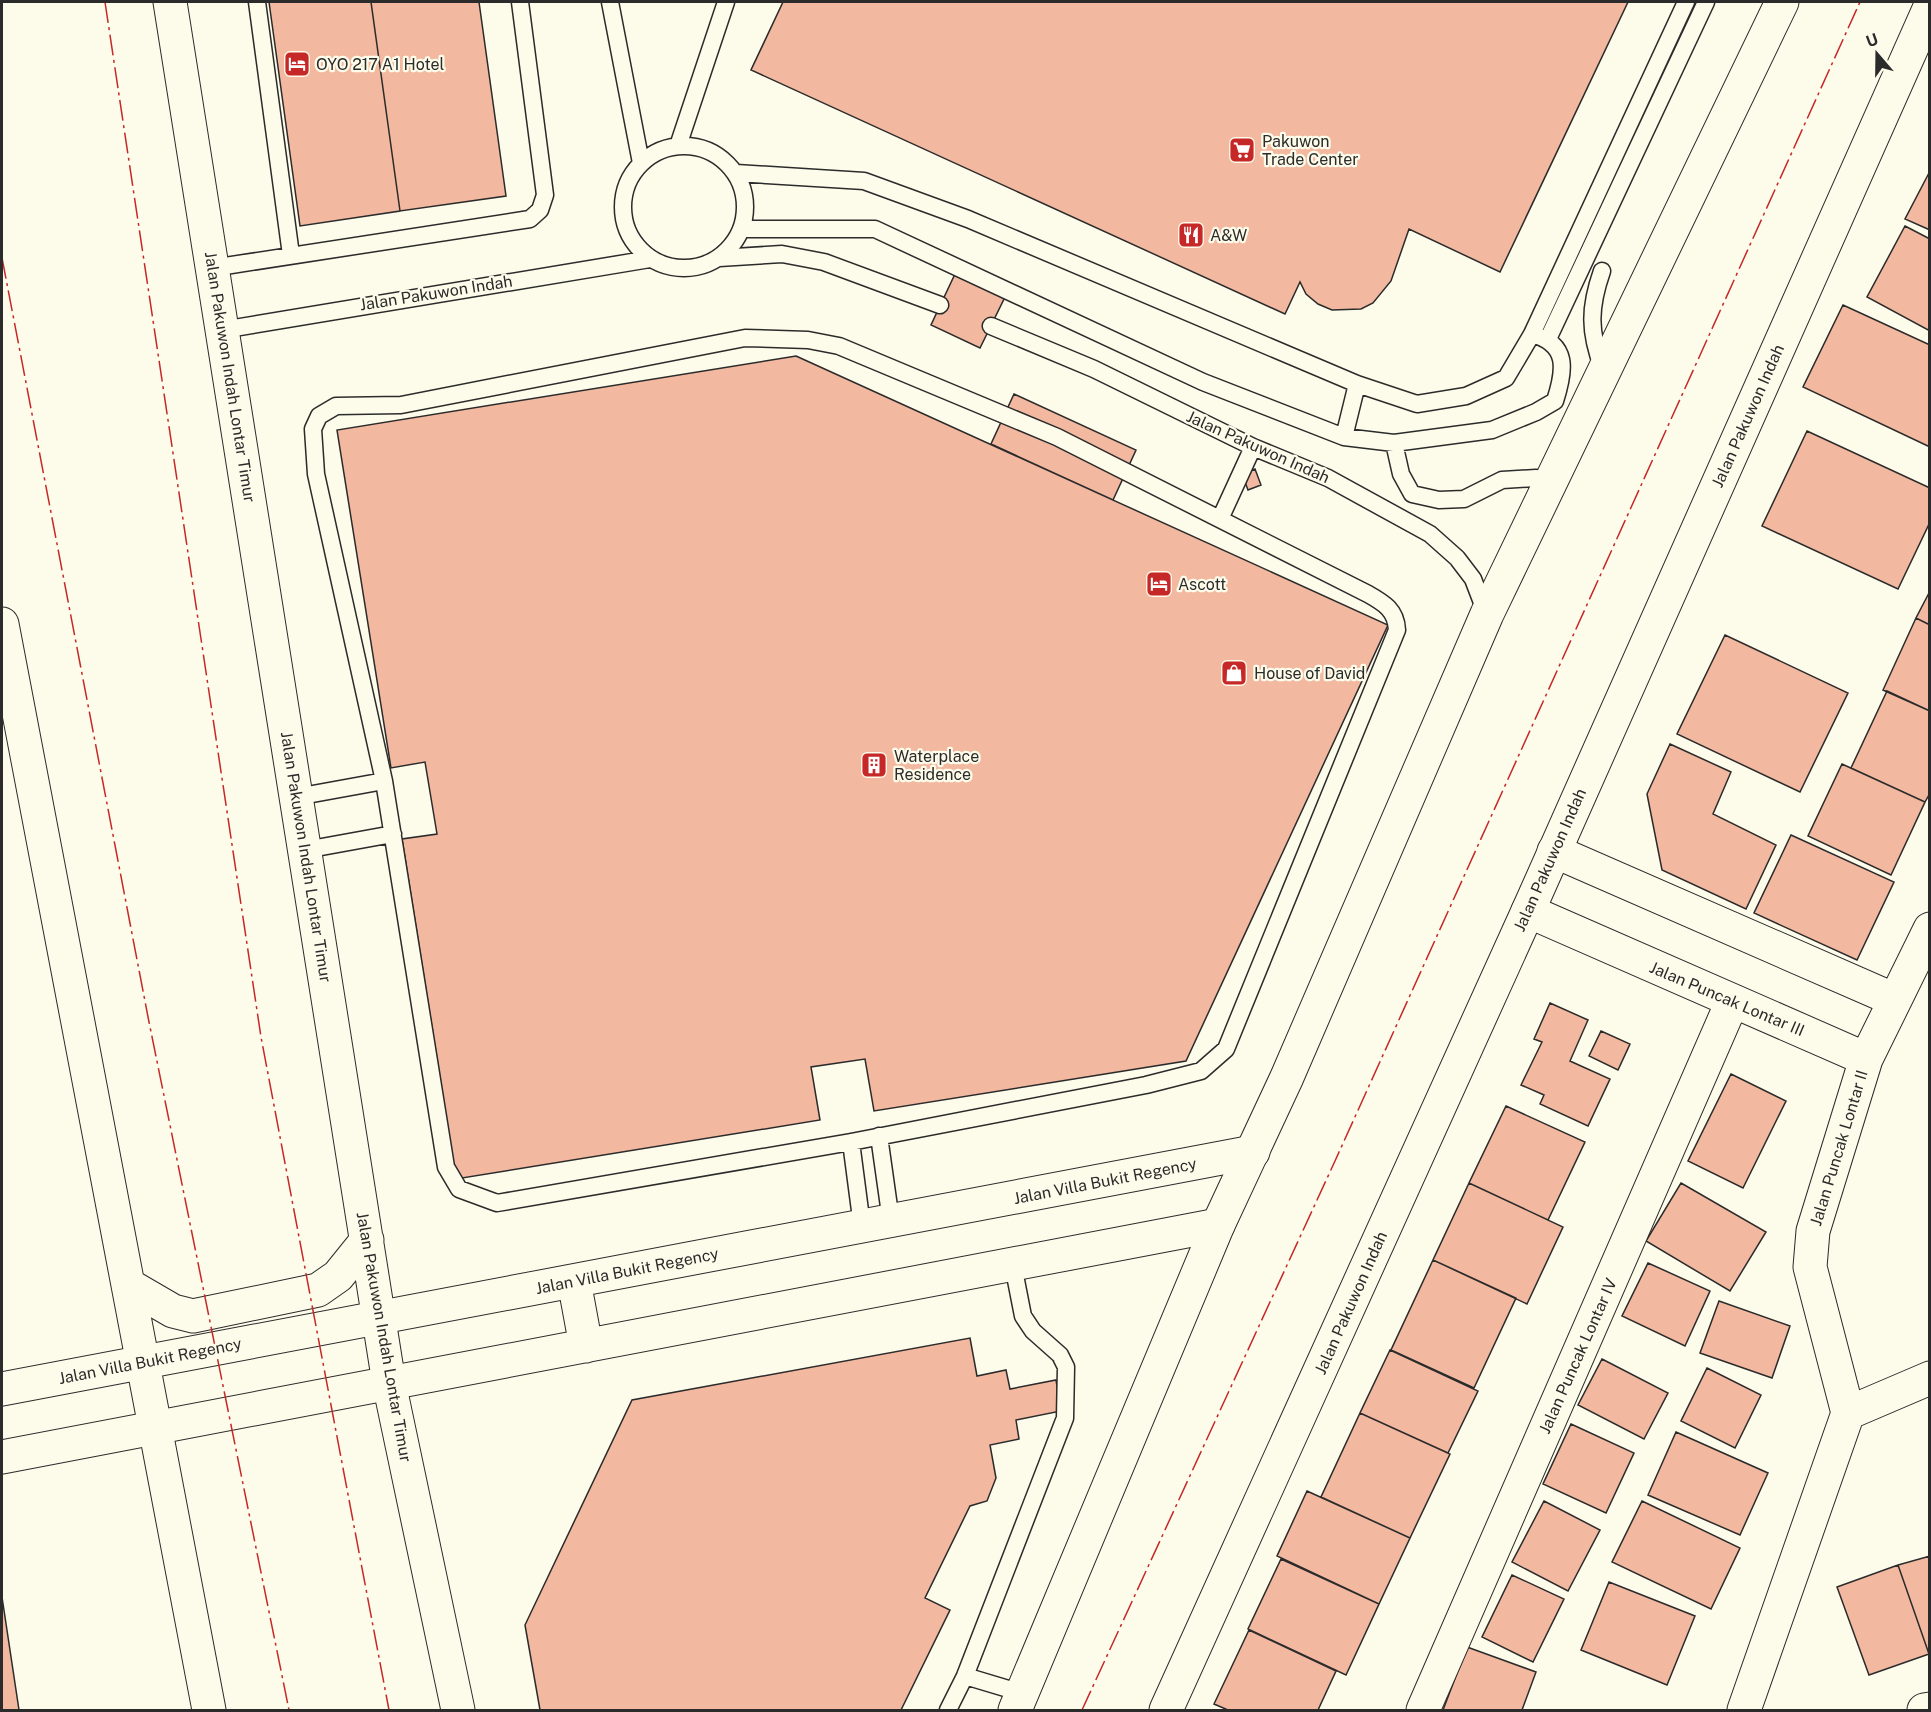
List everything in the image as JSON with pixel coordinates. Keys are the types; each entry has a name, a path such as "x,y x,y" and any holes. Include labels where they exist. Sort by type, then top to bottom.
{"street":[{"name":"Jalan Pakuwon Indah Lontar Timur","path":"170,2 389,1383 458,1710"},
{"path":"1018,1702 1218,1225 1253,1152 1487,614 1782,2"},
{"name":"Jalan Pakuwon Indah","path":"1166,1710 1528,911 1929,7"},
{"path":"2,624 209,1710"},
{"path":"1554,851 1895,1000"},
{"name":"Jalan Puncak Lontar III","path":"1528,911 1866,1059"},
{"path":"1866,1059 1929,929"},
{"name":"Jalan Puncak Lontar IV","path":"1424,1710 1732,1002"},
{"name":"Jalan Puncak Lontar II","path":"1848,1413 1810,1267 1813,1231 1866,1059"},
{"name":"Jalan Villa Bukit Regency","path":"2,1389 1253,1152"},
{"path":"2,1457 1218,1225"},
{"path":"130,1286 173,1311 193,1316 318,1290 338,1276 367,1240"},
{"path":"574,1281 586,1346"},
{"path":"1744,1710 1848,1413 1929,1378"},
{"path":"1924,1710 1929,1708"}],"lane":[{"path":"257,2 291,255"},
{"path":"212,268 530,219 540,210 545,195 520,2"},
{"path":"610,2 641,163"},
{"path":"678,146 726,2"},
{"path":"735,173 864,181 968,219 1356,384 1417,404 1466,396 1506,378 1532,334 1686,2"},
{"path":"1548,339 1706,2"},
{"path":"719,258 741,229 745,201 735,173 720,158 700,148 678,146 658,151 641,163 629,180 623,199 623,219 633,242 650,259 672,268 697,267 719,258 782,254 824,262 940,305"},
{"path":"741,229 876,229 1203,382 1344,437 1394,443 1492,430 1536,412 1555,401 1562,374 1560,353 1548,339 1532,334"},
{"name":"Jalan Pakuwon Indah","path":"222,330 650,259"},
{"path":"1602,271 1592,301 1592,324 1594,347 1605,373"},
{"name":"Jalan Pakuwon Indah","path":"991,326 1094,369 1253,447 1328,478 1430,534 1457,558 1473,579 1487,614"},
{"path":"745,338 808,340 839,346 1058,437 1220,519 1388,605 1395,617 1397,630 1226,1049 1201,1071 1146,1085 851,1142 498,1203 459,1189 446,1167 384,781 316,474 313,429 319,416 336,406 401,405 714,342 745,338"},
{"path":"1344,437 1356,384"},
{"path":"1394,443 1401,474 1412,494 1439,500 1464,499 1502,480 1536,478 1552,482"},
{"path":"1220,519 1253,447"},
{"path":"296,797 384,781"},
{"path":"305,850 393,834"},
{"path":"877,1224 879,1136"},
{"path":"851,1142 877,1224"},
{"path":"948,1710 965,1676 1065,1418 1066,1367 1060,1355 1033,1330 1023,1316 1013,1265"},
{"path":"965,1676 1018,1702"}],"building":[{"path":"269,2 371,2 400,211 300,226"},
{"path":"371,2 479,2 506,196 400,211"},
{"name":"Pakuwon Trade Center","path":"783,2 1628,2 1500,272 1409,229 1391,281 1373,303 1361,309 1332,310 1318,304 1306,294 1300,282 1285,314 751,70"},
{"path":"1930,171 1930,230 1905,219"},
{"path":"1905,226 1930,239 1930,331 1867,297"},
{"path":"955,274 1005,297 980,348 931,325"},
{"path":"1843,305 1930,345 1930,447 1803,387"},
{"name":"Waterplace Residence","path":"796,356 1388,625 1186,1061 874,1111 865,1059 811,1067 820,1120 456,1179 402,839 437,834 425,762 391,768 337,430"},
{"path":"1014,394 1136,450 1113,500 991,444"},
{"path":"1807,431 1930,488 1930,522 1898,589 1762,526"},
{"path":"1255,469 1261,485 1248,490 1242,474"},
{"path":"1930,591 1930,625 1916,618"},
{"path":"1916,618 1930,625 1930,711 1883,690"},
{"path":"1725,635 1848,693 1800,792 1677,734"},
{"path":"1887,691 1930,711 1930,793 1925,802 1851,768"},
{"path":"1670,744 1731,772 1713,814 1776,845 1746,909 1662,870 1647,794"},
{"path":"1842,764 1925,802 1891,875 1808,836"},
{"path":"1791,835 1894,882 1857,960 1754,913"},
{"path":"1550,1003 1588,1020 1570,1061 1610,1079 1588,1126 1540,1104 1544,1095 1521,1085 1542,1042 1534,1039"},
{"path":"1601,1031 1630,1044 1618,1070 1589,1056"},
{"path":"1731,1074 1786,1101 1743,1188 1688,1161"},
{"path":"1506,1106 1585,1142 1548,1220 1469,1183"},
{"path":"1469,1183 1563,1227 1527,1304 1433,1260"},
{"path":"1681,1183 1766,1232 1730,1291 1646,1241"},
{"path":"1433,1260 1516,1298 1474,1388 1391,1350"},
{"path":"1648,1263 1710,1291 1685,1346 1622,1316"},
{"path":"1719,1301 1790,1326 1772,1378 1700,1353"},
{"path":"970,1338 977,1376 1006,1370 1010,1389 1056,1380 1061,1411 1016,1420 1019,1439 990,1445 996,1478 987,1501 970,1506 925,1598 950,1610 901,1710 540,1710 525,1625 632,1400"},
{"path":"1390,1350 1478,1391 1448,1453 1360,1413"},
{"path":"1602,1359 1668,1393 1644,1439 1578,1405"},
{"path":"1707,1368 1761,1395 1735,1448 1681,1421"},
{"path":"1360,1413 1450,1454 1410,1538 1321,1497"},
{"path":"1571,1424 1634,1453 1606,1513 1543,1484"},
{"path":"1676,1432 1768,1473 1740,1535 1648,1495"},
{"path":"1307,1491 1410,1538 1379,1604 1277,1556"},
{"path":"1544,1501 1600,1530 1568,1591 1512,1562"},
{"path":"1642,1501 1740,1548 1711,1609 1612,1562"},
{"path":"1930,1556 1930,1654 1929,1654 1898,1565"},
{"path":"1281,1559 1379,1604 1346,1675 1248,1629"},
{"path":"1898,1565 1929,1654 1869,1675 1837,1587"},
{"path":"1512,1575 1564,1599 1533,1662 1482,1637"},
{"path":"1609,1582 1695,1616 1667,1685 1581,1650"},
{"path":"2,1597 19,1710 2,1710"},
{"path":"1249,1630 1336,1671 1318,1710 1228,1710 1214,1704"},
{"path":"1467,1647 1536,1672 1522,1710 1443,1710"}],"power":[{"path":"105,2 261,1037 389,1710"},
{"path":"1082,1710 1335,1161 1860,2"},
{"path":"2,258 149,1022 289,1710"}],"place":[{"name":"OYO 217 A1 Hotel","path":"297,64"},
{"name":"Pakuwon Trade Center","path":"1242,150"},
{"name":"A&W","path":"1191,235"},
{"name":"Ascott","path":"1159,584"},
{"name":"House of David","path":"1234,673"},
{"name":"Waterplace Residence","path":"874,765"}]}
